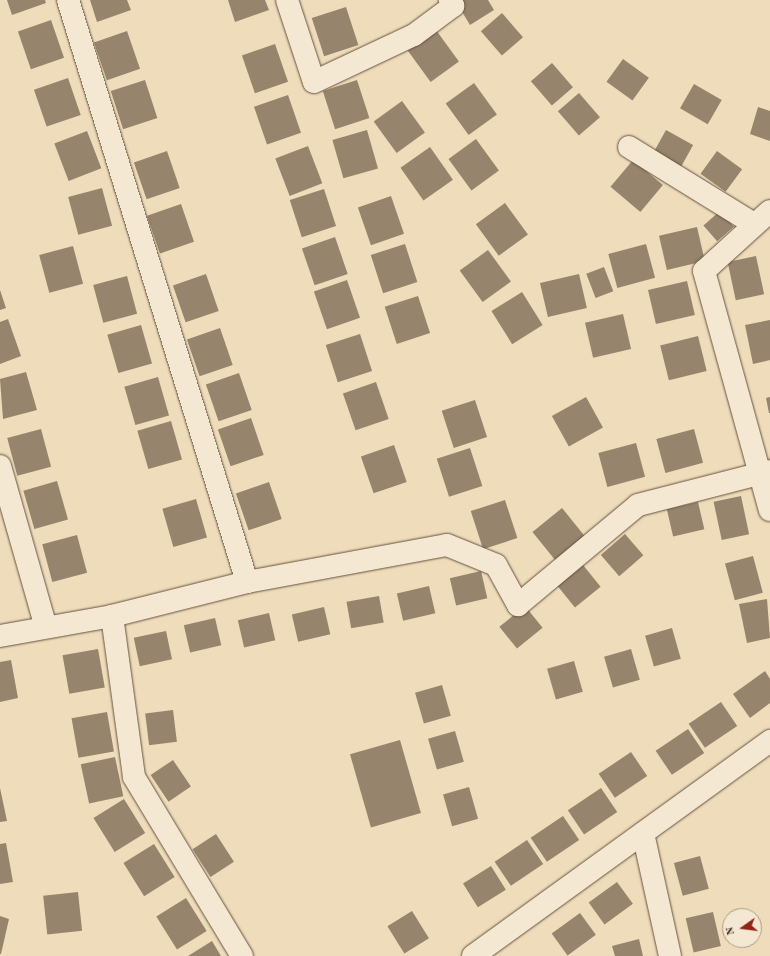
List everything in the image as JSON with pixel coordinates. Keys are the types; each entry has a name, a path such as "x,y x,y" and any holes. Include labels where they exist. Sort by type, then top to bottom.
{"street":[{"path":"68,0 247,582"},
{"path":"287,0 314,82 414,35 453,6 450,0"},
{"path":"629,148 762,217 704,271 766,472 770,510"},
{"path":"0,466 46,627"},
{"path":"0,636 112,616 247,582 447,545 496,565 518,605 638,505 766,472"},
{"path":"112,616 134,777 242,956"},
{"path":"473,956 770,741"},
{"path":"643,833 670,956"}],"building":[{"path":"7,0 45,0 46,3 12,15"},
{"path":"90,0 127,0 131,10 97,22"},
{"path":"228,0 265,0 269,10 235,22"},
{"path":"455,0 488,0 494,10 470,25"},
{"path":"346,7 358,45 324,56 312,18"},
{"path":"502,13 523,37 502,56 481,31"},
{"path":"51,20 64,58 31,69 18,31"},
{"path":"436,30 459,62 431,82 408,51"},
{"path":"127,31 140,69 107,80 94,42"},
{"path":"275,44 288,82 255,93 242,55"},
{"path":"623,59 649,78 632,100 607,82"},
{"path":"552,63 573,87 552,106 531,81"},
{"path":"68,78 81,115 47,127 34,90"},
{"path":"145,80 157,118 123,129 111,91"},
{"path":"357,80 369,118 335,129 323,91"},
{"path":"474,83 497,115 469,135 446,104"},
{"path":"694,84 722,100 708,124 680,108"},
{"path":"579,93 600,117 579,136 558,111"},
{"path":"288,95 301,133 267,145 254,107"},
{"path":"402,101 425,133 397,153 374,122"},
{"path":"758,107 770,111 770,141 750,134"},
{"path":"367,130 378,168 343,178 332,140"},
{"path":"666,130 693,145 680,170 652,154"},
{"path":"87,131 101,168 69,181 54,144"},
{"path":"476,139 499,171 471,191 448,159"},
{"path":"308,146 322,183 290,196 275,159"},
{"path":"430,147 453,180 423,200 401,168"},
{"path":"167,151 180,188 147,199 134,162"},
{"path":"717,151 742,169 726,192 701,174"},
{"path":"633,160 663,185 640,212 611,187"},
{"path":"102,188 112,226 78,235 68,197"},
{"path":"324,189 336,226 302,237 290,200"},
{"path":"391,196 404,234 371,245 358,207"},
{"path":"505,203 528,235 499,256 476,224"},
{"path":"181,204 194,242 160,254 147,216"},
{"path":"720,211 734,227 717,241 703,225"},
{"path":"697,227 705,261 667,270 659,236"},
{"path":"335,237 348,274 315,285 302,248"},
{"path":"405,244 417,282 383,293 371,255"},
{"path":"646,244 655,278 617,288 608,254"},
{"path":"73,246 83,284 49,293 39,255"},
{"path":"488,250 511,282 483,302 460,271"},
{"path":"756,256 764,294 736,300 728,262"},
{"path":"604,267 613,291 596,298 586,274"},
{"path":"206,274 219,311 186,322 173,285"},
{"path":"579,274 587,308 548,317 540,283"},
{"path":"127,276 137,314 103,323 93,285"},
{"path":"347,280 360,318 327,329 314,291"},
{"path":"687,281 695,315 656,324 648,290"},
{"path":"0,290 6,308 0,310"},
{"path":"522,292 543,325 512,344 491,311"},
{"path":"418,296 430,333 397,344 385,307"},
{"path":"623,314 631,349 593,358 585,323"},
{"path":"8,319 21,356 0,364 0,322"},
{"path":"770,320 770,360 753,364 745,325"},
{"path":"141,325 152,363 118,373 107,335"},
{"path":"220,328 233,365 200,376 187,339"},
{"path":"360,334 372,371 338,382 326,345"},
{"path":"698,336 707,371 669,380 660,345"},
{"path":"26,372 37,410 3,419 0,379"},
{"path":"239,373 252,410 219,421 206,384"},
{"path":"158,377 169,415 135,425 124,387"},
{"path":"376,382 389,419 356,430 343,393"},
{"path":"586,397 603,428 569,447 552,416"},
{"path":"770,397 770,413 769,413 766,398"},
{"path":"475,400 487,437 454,448 442,411"},
{"path":"251,418 264,455 231,466 218,429"},
{"path":"171,421 182,459 148,469 137,431"},
{"path":"41,429 51,467 17,476 7,438"},
{"path":"694,429 703,463 665,473 656,439"},
{"path":"636,443 645,477 607,487 598,453"},
{"path":"394,445 407,482 374,493 361,456"},
{"path":"470,448 482,486 449,497 437,459"},
{"path":"57,481 68,519 34,529 23,491"},
{"path":"269,482 282,519 249,530 236,493"},
{"path":"741,496 749,534 722,540 714,502"},
{"path":"196,499 207,537 173,547 162,509"},
{"path":"505,500 517,538 483,549 471,511"},
{"path":"698,502 704,529 673,536 667,509"},
{"path":"562,508 585,536 555,560 532,532"},
{"path":"625,534 643,555 619,576 601,555"},
{"path":"77,535 87,573 52,582 42,544"},
{"path":"753,556 763,593 735,600 725,564"},
{"path":"583,565 601,587 575,608 557,586"},
{"path":"481,571 487,598 456,605 450,578"},
{"path":"429,586 435,613 403,621 397,593"},
{"path":"379,596 384,623 351,628 347,602"},
{"path":"767,599 770,638 747,643 739,604"},
{"path":"525,606 543,628 517,649 499,627"},
{"path":"324,607 330,634 298,642 292,614"},
{"path":"269,613 275,640 244,647 238,620"},
{"path":"215,618 221,645 190,652 184,625"},
{"path":"672,628 681,659 654,666 645,636"},
{"path":"166,631 172,659 140,666 134,638"},
{"path":"98,649 105,687 69,694 63,655"},
{"path":"631,649 640,680 613,687 604,657"},
{"path":"11,660 18,698 0,702 0,662"},
{"path":"574,661 583,692 556,699 547,669"},
{"path":"765,671 770,679 770,703 750,718 733,694"},
{"path":"442,685 451,716 424,723 415,693"},
{"path":"721,702 737,726 705,748 689,724"},
{"path":"173,710 177,742 149,745 145,713"},
{"path":"107,712 114,751 78,758 72,718"},
{"path":"688,729 704,753 672,775 656,751"},
{"path":"455,731 464,762 437,769 428,739"},
{"path":"400,740 421,813 371,827 350,754"},
{"path":"631,752 647,776 615,798 599,774"},
{"path":"115,757 123,796 89,803 81,764"},
{"path":"173,760 191,787 169,802 151,775"},
{"path":"469,787 478,819 452,826 443,794"},
{"path":"0,788 7,821 0,822"},
{"path":"601,788 617,812 584,834 568,810"},
{"path":"124,799 145,833 115,852 93,818"},
{"path":"563,816 579,840 547,862 531,838"},
{"path":"216,834 234,862 210,877 193,849"},
{"path":"527,840 543,864 511,886 495,862"},
{"path":"6,843 13,882 0,884 0,844"},
{"path":"154,844 175,877 144,896 123,863"},
{"path":"700,856 709,889 683,896 674,863"},
{"path":"491,866 506,890 478,907 463,883"},
{"path":"617,882 633,904 605,924 589,903"},
{"path":"78,892 82,931 47,934 43,896"},
{"path":"186,898 207,931 177,950 156,917"},
{"path":"412,911 429,938 404,954 387,926"},
{"path":"713,912 721,946 694,952 686,918"},
{"path":"580,913 596,935 568,955 552,934"},
{"path":"0,916 9,919 1,954 0,954"},
{"path":"639,939 643,956 615,956 612,946"},
{"path":"212,941 221,956 188,956"}]}
